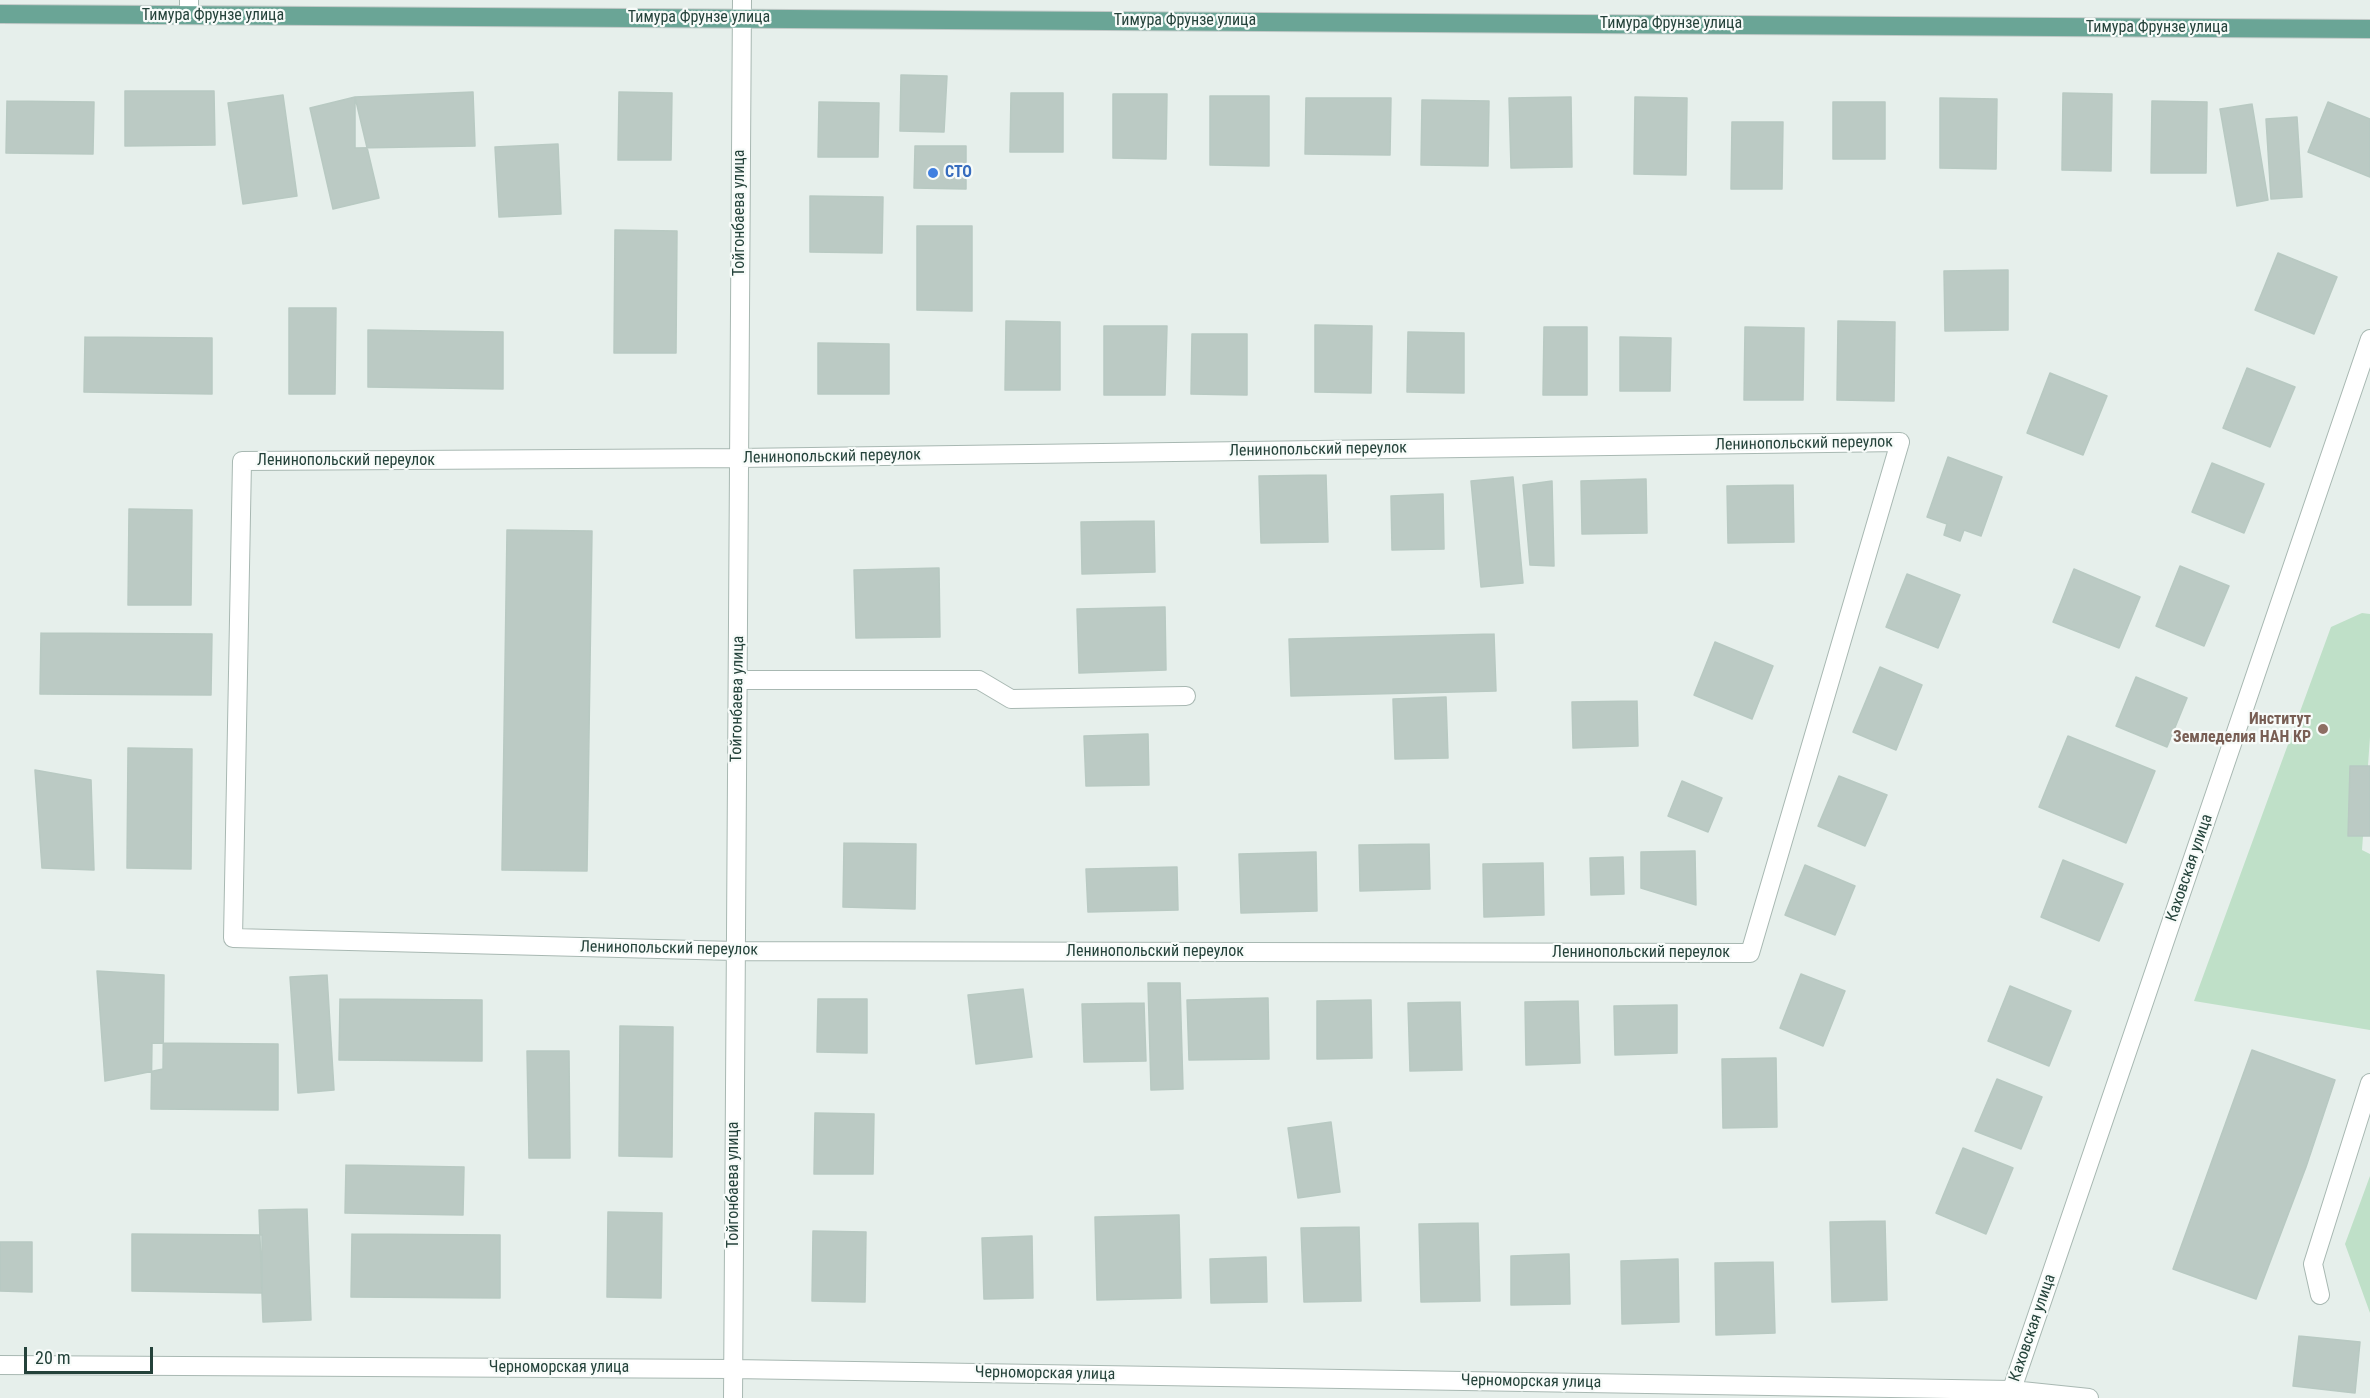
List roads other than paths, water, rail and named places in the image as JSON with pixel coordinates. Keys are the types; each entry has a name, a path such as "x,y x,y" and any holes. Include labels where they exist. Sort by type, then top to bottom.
{"main road":[{"name":"Тимура Фрунзе улица","path":"0,14 189,8 742,9 2370,29"}],"street":[{"name":"Тойгонбаева улица","path":"733,1398 742,9"},
{"name":"Каховская улица","path":"2010,1394 2370,339"},
{"name":"Ленинопольский переулок","path":"1900,442 1750,953 735,951 233,938 243,461 739,458 1900,442"},
{"path":"738,680 979,680 1011,699 1186,696"},
{"path":"2320,1295 2313,1264 2370,1083"},
{"name":"Черноморская улица","path":"0,1365 733,1369 2010,1394 2089,1398"}],"place":[{"name":"СТО","path":"933,173"},
{"name":"Институт Земледелия НАН КР","path":"2323,729"}]}
